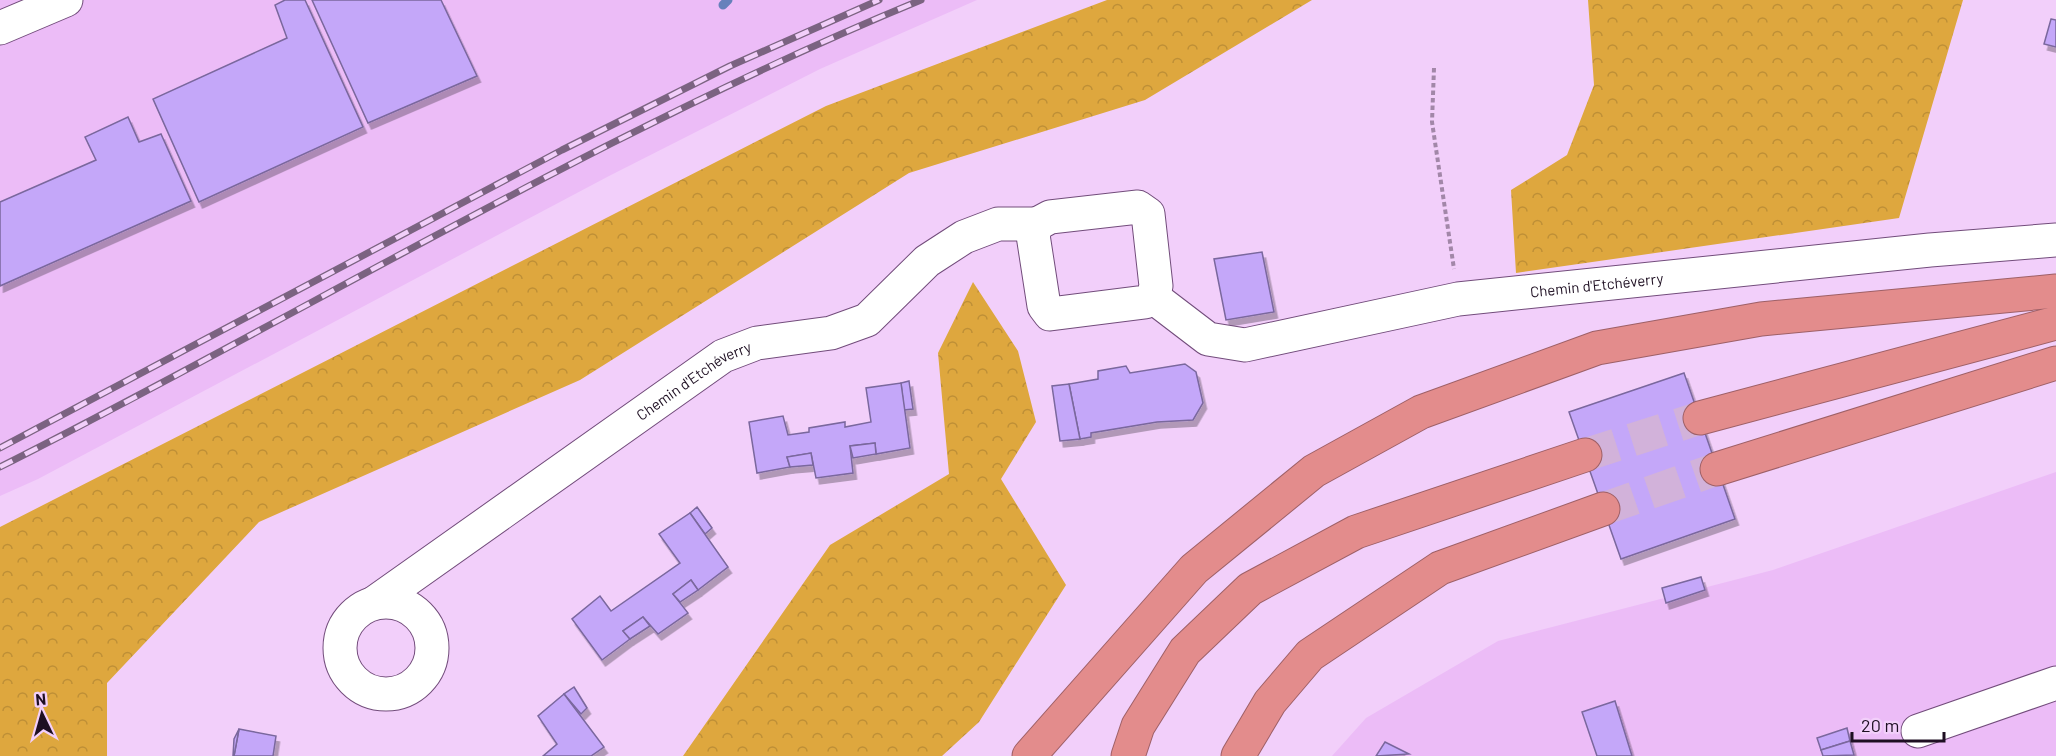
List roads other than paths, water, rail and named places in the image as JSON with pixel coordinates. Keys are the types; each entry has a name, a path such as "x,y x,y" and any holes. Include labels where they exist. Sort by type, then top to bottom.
{"highway":[{"path":"1029,756 1194,569 1314,471 1422,412 1597,348 1761,319 2056,291"},
{"path":"1700,418 2056,323"},
{"path":"1717,469 2056,363"},
{"path":"1128,756 1138,726 1185,651 1250,589 1356,532 1585,455"},
{"path":"1238,756 1270,702 1310,655 1440,568 1603,509"}],"street":[{"path":"0,28 66,0"},
{"name":"Chemin d'Etchéverry","path":"374,603 723,356 757,343 831,333 867,320 927,261 964,237 998,224 1037,224 1050,217 1138,207 1148,214 1156,286 1153,297 1208,339 1245,345 1458,299 1930,250 2056,240"},
{"path":"1037,224 1033,235 1044,306 1050,314 1145,302 1153,297"},
{"path":"1918,731 2056,683"}],"waterway":[{"path":"723,5 728,0"}],"tunnel":[{"path":"1585,455 1700,418"},
{"path":"1603,509 1717,469"}],"railway":[{"path":"0,448 562,150 730,66 879,0"},
{"path":"0,467 115,408 570,164 802,51 921,0"}]}
